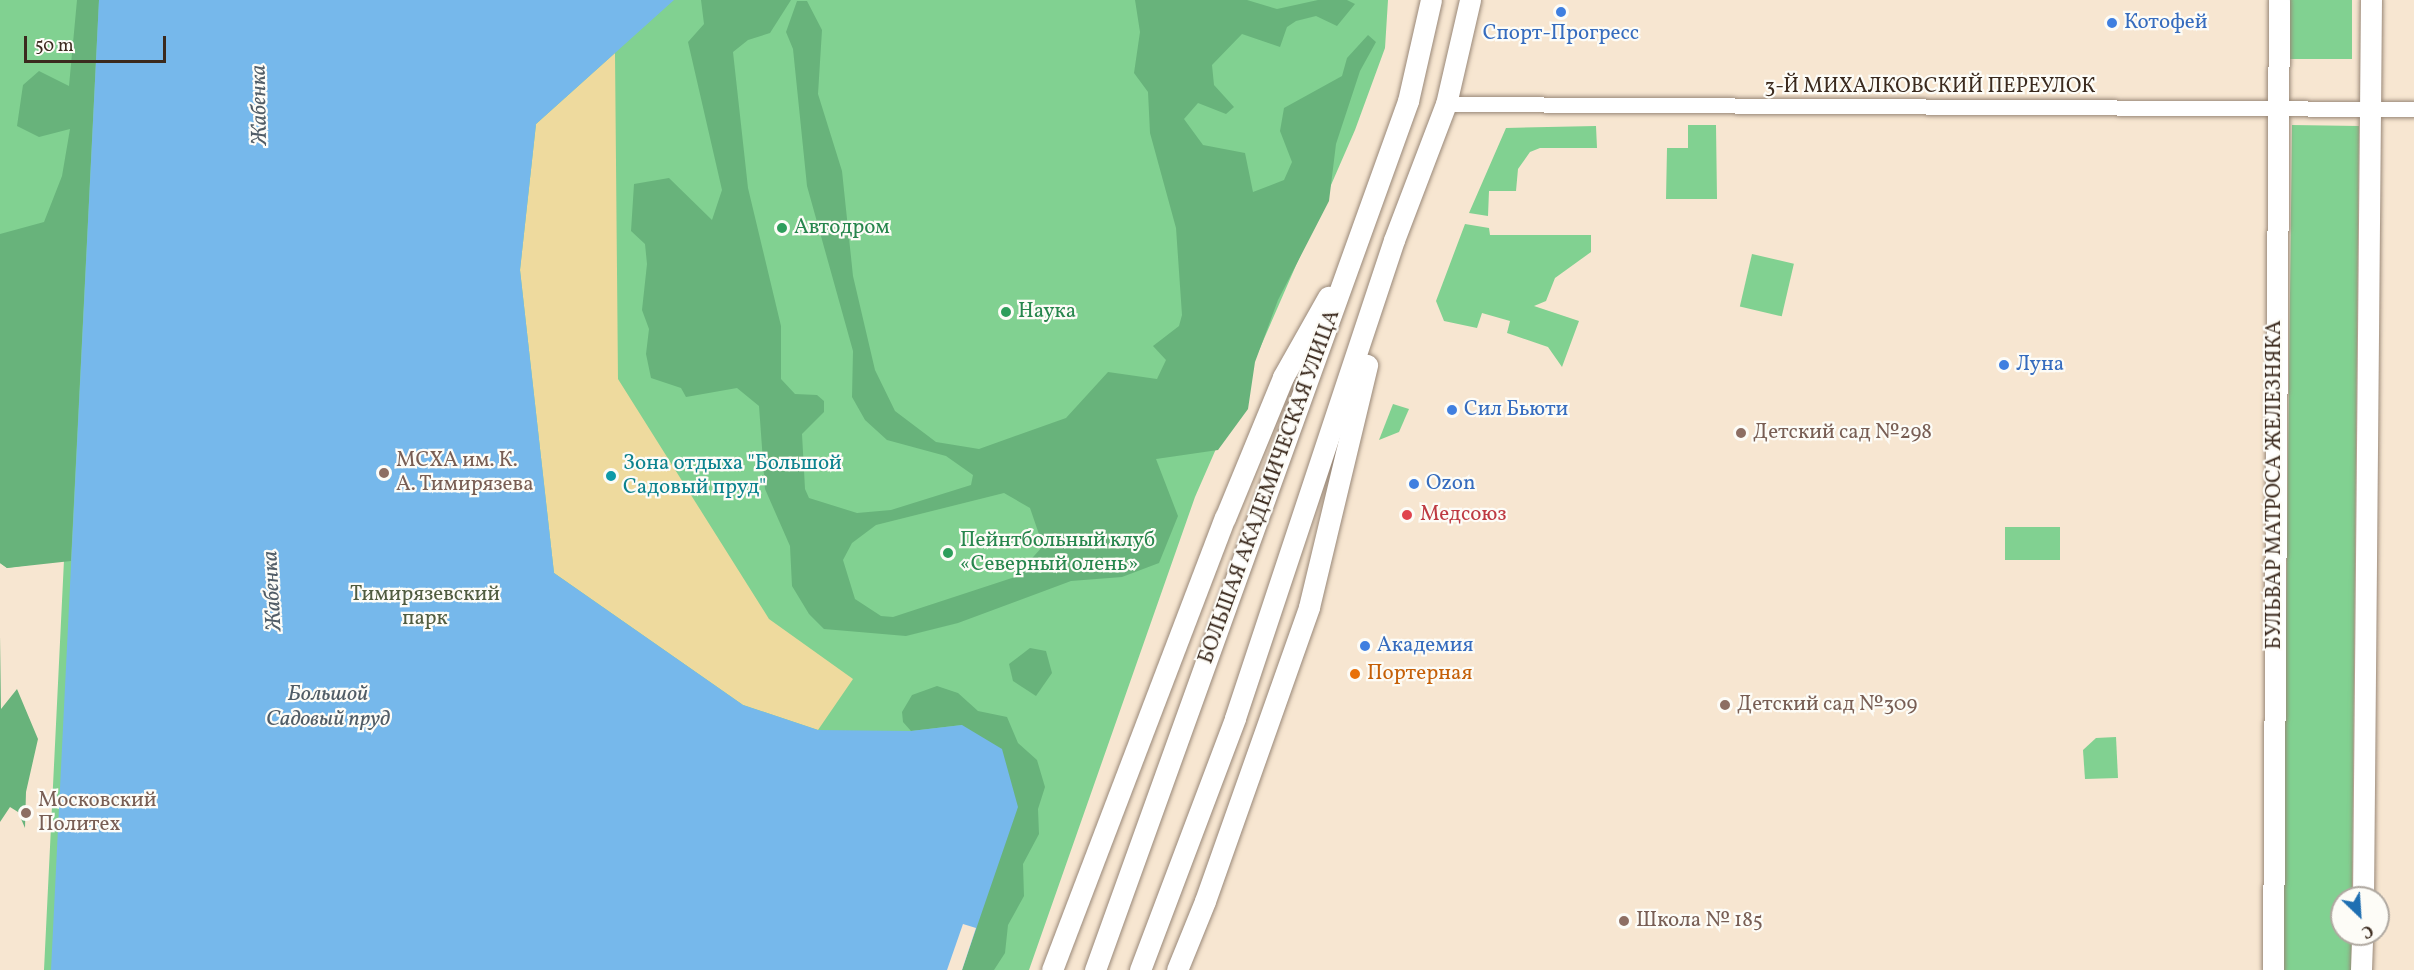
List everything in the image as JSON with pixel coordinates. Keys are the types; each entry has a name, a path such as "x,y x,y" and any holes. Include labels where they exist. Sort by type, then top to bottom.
{"main road":[{"name":"БОЛЬШАЯ АКАДЕМИЧЕСКАЯ УЛИЦА","path":"1095,970 1408,101 1431,0"},
{"name":"БОЛЬШАЯ АКАДЕМИЧЕСКАЯ УЛИЦА","path":"1140,970 1238,707 1394,240 1446,104 1470,0"},
{"name":"БУЛЬВАР МАТРОСА ЖЕЛЕЗНЯКА","path":"2273,970 2279,0"},
{"path":"2363,886 2368,109 2371,0"},
{"path":"1177,970 1205,901 1309,607 1394,240"},
{"path":"1052,970 1225,518 1283,377 1357,244"},
{"path":"2361,970 2362,946"}],"street":[{"name":"3-Й МИХАЛКОВСКИЙ ПЕРЕУЛОК","path":"1446,104 2414,109"}],"green space":[{"name":"Тимирязевский парк","path":"0,0 1388,0 1385,48 1355,130 1195,497 1029,970 44,970 64,560 7,568 0,563"},
{"path":"77,0 99,0 71,561 7,568 0,563 0,234 44,222 62,176 70,129 39,137 17,126 23,85 39,71 69,86"},
{"path":"701,0 791,0 770,33 748,40 733,52 748,188 781,326 781,379 795,394 817,395 824,401 824,412 802,434 805,489 809,498 857,513 891,510 971,485 973,475 946,456 887,440 865,420 852,397 853,351 807,186 793,49 786,32 797,1 807,1 822,30 818,94 842,171 853,276 875,370 895,411 936,442 979,449 1066,418 1108,372 1157,379 1166,360 1153,346 1179,326 1182,315 1176,228 1150,133 1148,92 1134,73 1140,32 1135,0 1247,0 1277,9 1318,0 1347,0 1355,4 1337,26 1316,16 1296,21 1287,27 1280,47 1242,34 1212,65 1214,85 1234,107 1226,114 1198,103 1184,119 1203,145 1245,153 1253,192 1284,180 1292,162 1280,131 1284,108 1342,76 1347,58 1368,35 1376,42 1360,71 1336,144 1329,201 1278,300 1255,362 1248,409 1218,450 1156,459 1178,516 1159,563 1122,577 1071,581 958,623 906,636 824,629 809,614 792,586 790,546 765,489 759,406 737,388 686,397 681,388 651,378 646,354 649,329 642,310 647,264 645,244 631,231 634,184 669,178 712,220 722,190 688,42 704,24","holes":["1004,493 1030,508 1043,546 1015,577 893,617 881,616 855,599 843,560 852,543 876,525"]},
{"path":"2289,0 2352,0 2352,59 2289,59"},
{"path":"1688,125 1716,125 1717,199 1666,199 1667,148 1688,148"},
{"path":"2292,125 2359,126 2352,886 2330,886 2330,946 2352,946 2351,970 2282,970"},
{"path":"1596,126 1597,148 1540,148 1530,152 1518,169 1516,191 1489,191 1488,216 1469,213 1506,128"},
{"path":"1465,224 1489,228 1490,235 1591,235 1591,252 1555,278 1546,301 1534,306 1579,321 1562,367 1548,347 1507,333 1510,321 1482,313 1477,328 1444,321 1436,301"},
{"path":"1752,254 1794,264 1782,316 1740,307"},
{"path":"1393,404 1409,409 1399,432 1379,440"},
{"path":"2005,527 2060,527 2060,560 2005,560"},
{"path":"0,635 1,709 17,689 38,739 26,792 25,828 18,812 10,807 0,822"},
{"path":"1030,648 1046,651 1052,673 1036,696 1013,681 1009,664"},
{"path":"937,686 958,693 978,711 1007,717 1018,743 1037,760 1045,787 1038,809 1039,834 1023,864 1024,896 1008,925 1005,953 994,970 962,970 976,928 962,725 911,731 903,722 902,712 912,695"},
{"path":"2116,737 2118,778 2085,779 2083,750 2096,738"}],"sand":[{"name":"Зона отдыха \"Большой Садовый пруд\"","path":"615,53 618,379 769,619 853,679 818,730 743,705 554,573 520,270 536,124"}],"water":[{"name":"Большой Садовый пруд","path":"99,0 674,0 536,124 520,270 554,573 743,705 818,730 911,731 962,725 1002,749 1018,807 962,970 51,970"}],"pier":[{"path":"963,924 976,928 962,970 947,970"}],"place":[{"name":"Спорт-Прогресс","path":"1561,12"},
{"name":"Котофей","path":"2112,23"},
{"name":"Автодром","path":"782,228"},
{"name":"Наука","path":"1006,312"},
{"name":"Луна","path":"2004,365"},
{"name":"Сил Бьюти","path":"1452,410"},
{"name":"Детский сад №298","path":"1741,433"},
{"name":"МСХА им. К. А. Тимирязева","path":"384,473"},
{"name":"Зона отдыха \"Большой Садовый пруд\"","path":"611,476"},
{"name":"Ozon","path":"1414,484"},
{"name":"Медсоюз","path":"1407,515"},
{"name":"Пейнтбольный клуб «Северный олень»","path":"948,553"},
{"name":"Академия","path":"1365,646"},
{"name":"Портерная","path":"1355,674"},
{"name":"Детский сад №309","path":"1725,705"},
{"name":"Московский Политех","path":"26,813"},
{"name":"Школа № 185","path":"1624,921"}],"water label":[{"name":"Жабенка","path":"260,105"},
{"name":"Жабенка","path":"273,591"}]}
